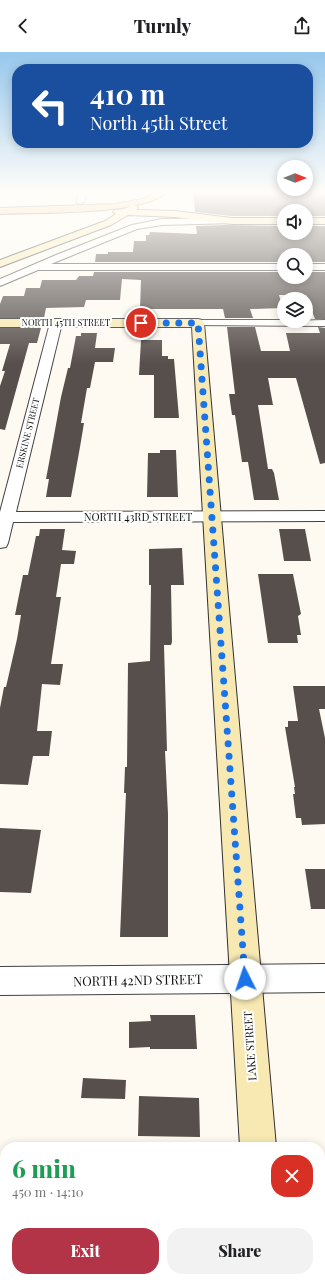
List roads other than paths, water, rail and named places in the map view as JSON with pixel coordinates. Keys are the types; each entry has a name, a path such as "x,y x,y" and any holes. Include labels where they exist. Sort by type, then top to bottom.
{"main road":[{"path":"0,264 37,249"},
{"name":"NORTH 45TH STREET","path":"0,322 198,323"},
{"name":"LAKE STREET","path":"198,323 258,1142"}],"street":[{"path":"0,283 78,249"},
{"path":"36,267 277,267"},
{"path":"313,267 325,267"},
{"name":"ERSKINE STREET","path":"0,543 3,517 56,323"},
{"name":"NORTH 45TH STREET","path":"198,323 325,323"},
{"name":"NORTH 43RD STREET","path":"3,517 325,516"},
{"name":"NORTH 42ND STREET","path":"0,981 325,978"}]}
